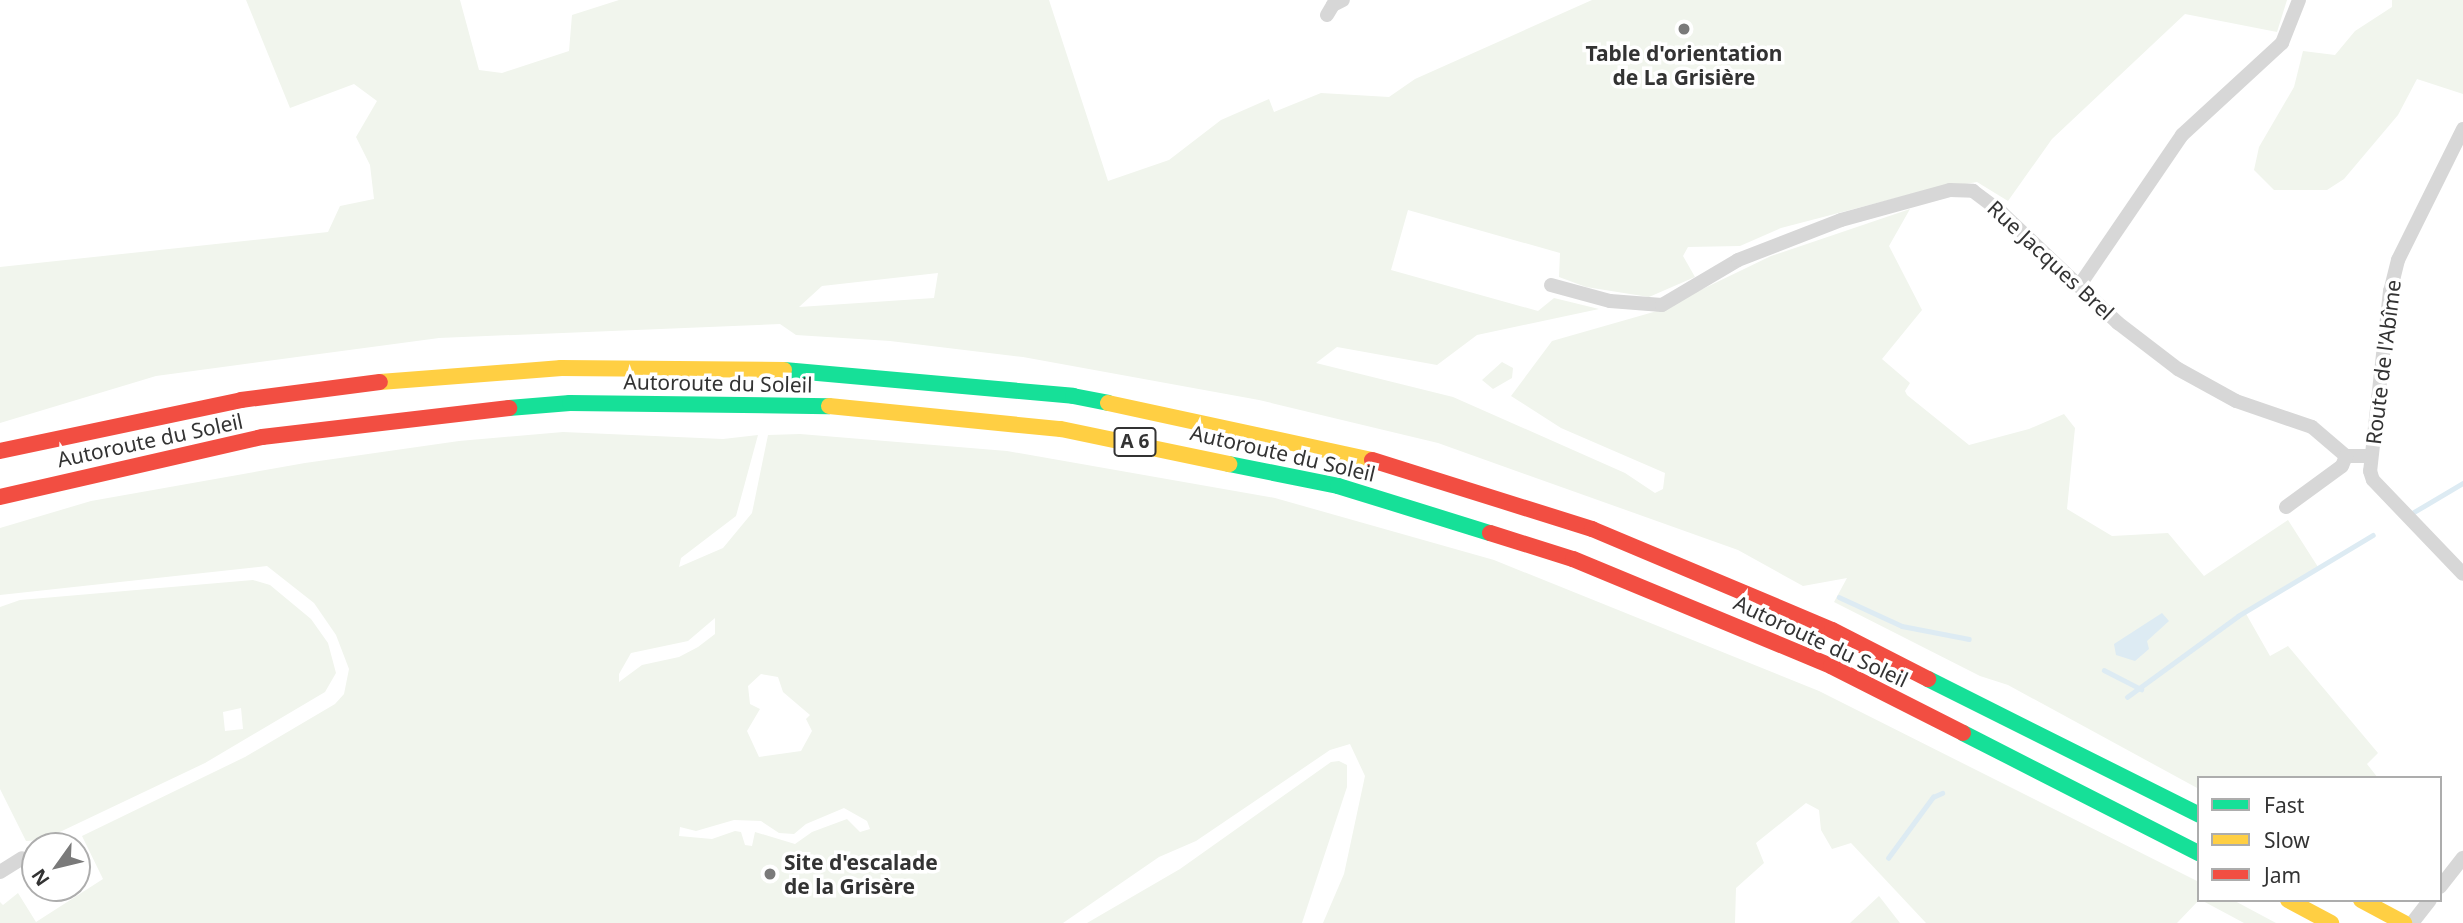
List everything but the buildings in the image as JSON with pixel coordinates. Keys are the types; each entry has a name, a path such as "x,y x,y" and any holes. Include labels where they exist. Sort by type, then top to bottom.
{"highway":[{"name":"Autoroute du Soleil","path":"0,451 241,400 385,382 561,368 820,370 1073,396 1359,456 1592,529 1832,630 2197,814"},
{"name":"Autoroute du Soleil","path":"0,497 146,460 262,437 464,411 570,403 819,405 1061,429 1338,486 1585,563 1843,672 2197,852"},
{"path":"2292,902 2331,923"},
{"path":"2365,902 2399,920"}],"street":[{"path":"1327,16 1333,5 1343,0"},
{"path":"2079,286 2182,135 2282,43 2299,0"},
{"name":"Route de l'Abîme","path":"2463,129 2398,260 2390,291 2371,456 2373,480 2463,574"},
{"name":"Rue Jacques Brel","path":"1550,285 1610,301 1662,304 1738,260 1796,237 1950,190 1980,194 2079,286 2178,369 2236,401 2312,427 2346,456"},
{"path":"2286,508 2342,466 2346,456 2371,456"},
{"path":"2442,884 2463,858"},
{"path":"0,872 21,859"},
{"path":"2412,923 2428,902"}],"shaded area":[{"path":"246,0 460,0 479,70 502,73 569,51 572,15 619,0 1049,0 1108,181 1169,160 1221,120 1269,99 1274,112 1321,93 1389,97 1415,79 1592,0 2287,0 2277,32 2185,14 2052,139 2008,201 1977,182 1919,192 1781,228 1740,246 1688,247 1683,256 1695,277 1649,297 1586,287 1559,277 1560,253 1408,210 1391,270 1538,311 1554,298 1599,309 1477,335 1437,365 1337,347 1316,363 1453,397 1625,473 1655,493 1663,489 1665,473 1561,428 1511,396 1552,341 1657,311 1771,256 1910,209 1889,246 1922,310 1882,359 1910,383 1905,391 1907,395 1969,445 2029,429 2064,414 2075,428 2067,509 2112,536 2168,533 2204,576 2288,520 2318,567 2245,612 2270,656 2288,646 2378,753 2367,764 2376,776 2197,776 2197,788 2008,685 1980,676 1834,602 1847,578 1803,586 1738,550 1438,443 1259,400 1023,357 890,341 796,335 780,324 439,338 156,376 0,423 0,267 328,232 340,206 374,199 370,165 356,137 377,101 354,84 290,108","holes":["938,273 934,298 799,307 822,286"]},
{"path":"2392,0 2463,0 2463,94 2417,79 2398,115 2344,179 2327,190 2274,190 2254,170 2259,147 2294,87 2303,51 2335,55 2355,31 2392,7"},
{"path":"1502,362 1513,368 1512,378 1493,389 1482,380"},
{"path":"563,432 723,439 758,435 736,516 681,558 679,567 723,548 752,513 768,435 800,434 1007,451 1275,498 1494,560 1819,691 2197,881 2197,902 2177,923 1926,923 1851,843 1832,849 1821,830 1819,810 1806,803 1756,843 1764,863 1736,888 1735,923 1323,923 1344,874 1365,776 1350,744 1330,750 1196,841 1159,857 1063,923 0,923 0,902 3,905 18,893 21,902 36,922 67,902 91,902 91,887 103,879 91,854 90,832 245,757 335,704 344,694 349,669 336,635 314,603 267,566 0,595 0,528 91,501 305,463 459,441","holes":["715,618 715,634 679,657 642,665 619,682 619,674 631,653 688,641","761,674 778,677 783,692 810,715 806,719 812,731 801,751 759,757 747,731 760,709 750,704 748,686","844,808 867,821 870,829 860,832 847,819 812,832 795,844 755,832 752,846 745,845 741,832 735,831 712,839 679,836 680,827 696,831 734,820 761,821 779,833 794,834 806,824"]},
{"path":"253,580 270,585 311,619 328,643 336,673 325,692 205,763 60,832 22,832 0,789 0,607 20,600","holes":["241,708 243,729 225,731 223,712"]},
{"path":"2162,613 2169,621 2147,641 2149,649 2135,661 2116,655 2114,644"},
{"path":"1339,761 1347,765 1347,787 1302,923 1087,923 1180,869 1331,762"},
{"path":"1879,896 1900,923 1850,923"},
{"path":"2205,902 2237,902 2276,923 2244,923"}],"waterway":[{"path":"2414,512 2463,483"},
{"path":"2127,697 2238,616 2373,535"},
{"path":"1839,597 1902,626 1969,639"},
{"path":"2104,670 2141,689"},
{"path":"1888,858 1933,797 1942,793"}],"traffic: fast":[{"path":"784,370 1073,396 1108,403"},
{"path":"509,408 570,403 829,406"},
{"path":"1229,464 1338,486 1490,533"},
{"path":"1928,679 2197,814"},
{"path":"1963,733 2197,852"}],"traffic: slow":[{"path":"380,382 561,368 784,370"},
{"path":"1108,403 1372,460"},
{"path":"829,406 1061,429 1229,464"},
{"path":"2292,902 2331,923"},
{"path":"2365,902 2404,923"}],"traffic: jam":[{"path":"0,451 241,400 380,382"},
{"path":"0,497 262,437 509,408"},
{"path":"1372,460 1592,529 1832,630 1928,679"},
{"path":"1490,533 1573,559 1831,666 1963,733"}],"place":[{"name":"Table d'orientation de La Grisière","path":"1684,29"},
{"name":"Site d'escalade de la Grisère","path":"770,874"}]}
